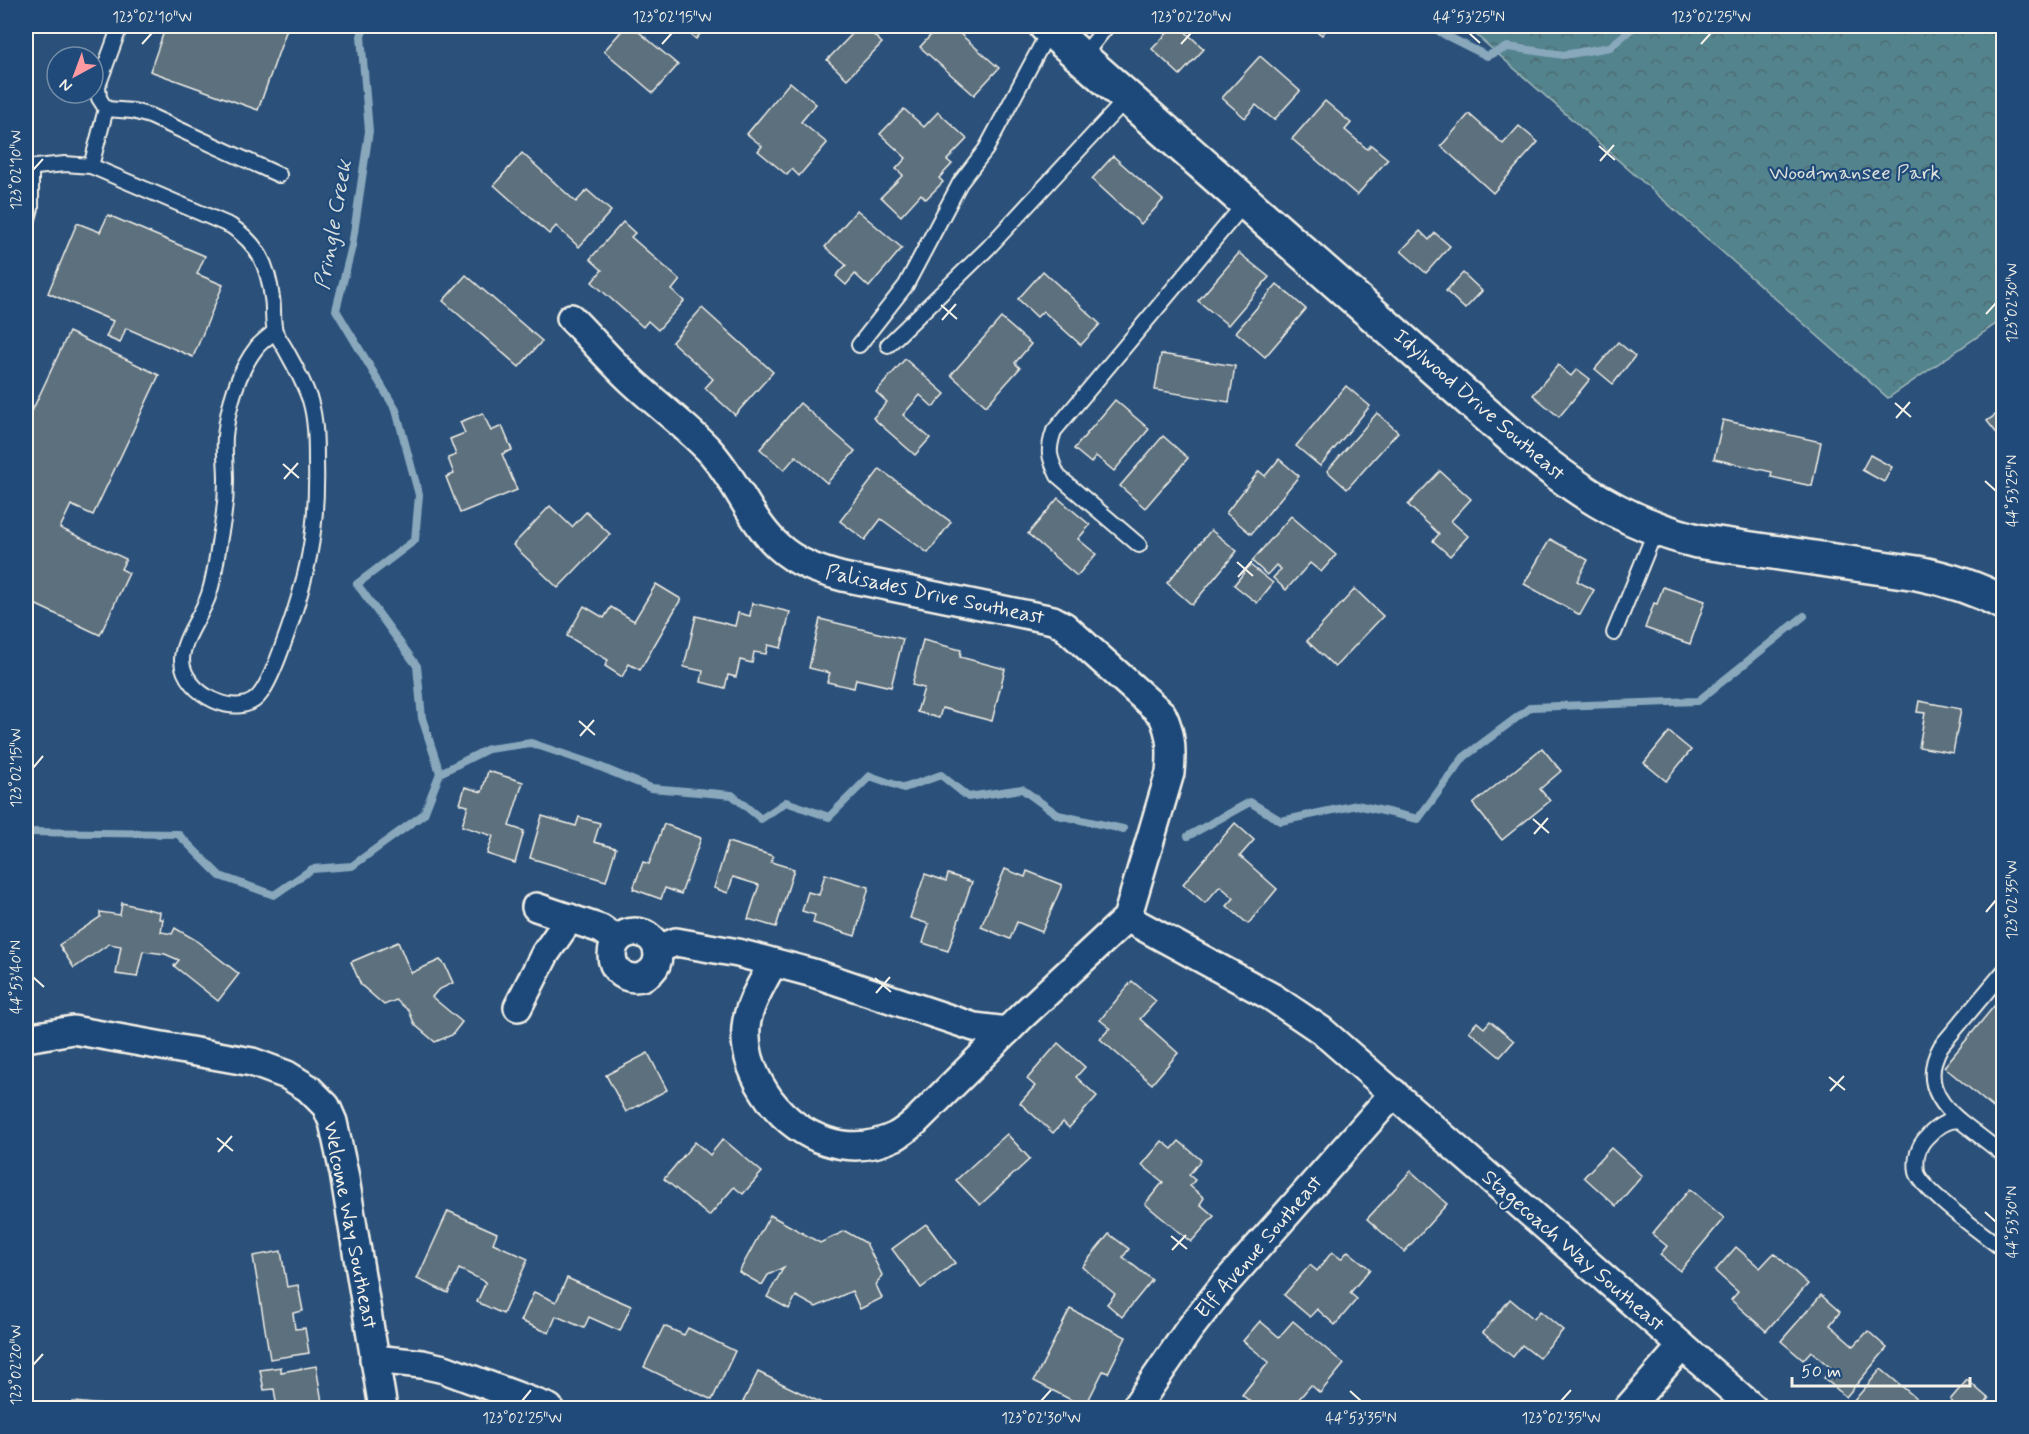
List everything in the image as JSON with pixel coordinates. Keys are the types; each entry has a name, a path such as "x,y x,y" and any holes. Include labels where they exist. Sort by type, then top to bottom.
{"street":[{"name":"Idylwood Drive Southeast","path":"1048,27 1542,462 1603,504 1639,523 1697,541 1952,580 2004,603"},
{"name":"Palisades Drive Southeast","path":"571,318 634,383 709,450 723,466 761,527 778,546 797,560 819,571 843,577 1053,620 1064,626 1162,714 1169,728 1171,742 1170,773 1127,918"},
{"path":"536,907 601,929 617,940"},
{"path":"518,1007 545,954 570,918"},
{"path":"773,963 750,1010 746,1025 746,1044 751,1068 760,1086 777,1109 808,1135 828,1143 860,1146 878,1143 897,1136 915,1122 1127,918"},
{"name":"Stagecoach Way Southeast","path":"1127,918 1272,997 1346,1051 1753,1408"},
{"path":"630,932 644,933 655,942 658,949 659,956 652,970 646,975 631,977 618,969 612,955 617,940 630,932"},
{"path":"658,949 676,942 738,953 813,974 974,1026 1007,1031"},
{"name":"Welcome Way Southeast","path":"26,1038 73,1030 252,1062 287,1075 308,1088 326,1106 333,1122 344,1173 383,1408"},
{"name":"Elf Avenue Southeast","path":"1135,1408 1188,1330 1223,1286 1394,1093"},
{"path":"1628,1408 1682,1346"},
{"path":"374,1359 422,1364 444,1369 549,1408"}],"lane":[{"path":"91,166 106,109 99,98 98,86 120,26"},
{"path":"1082,57 1107,26"},
{"path":"859,345 906,285 960,183 986,149 1048,27"},
{"path":"888,345 988,248 1128,97"},
{"path":"106,109 133,111 150,116 279,176"},
{"path":"26,226 31,208 28,168 64,164 91,166 221,220 247,236 265,267 272,296 275,331 298,371 310,402 316,434 317,493 312,549 300,599 276,663 260,695 251,701 234,706 215,701 195,689 185,673 182,660 209,594 217,555 224,517 225,437 232,398 246,365 258,346 275,331"},
{"path":"1139,545 1058,476 1048,447 1054,431 1246,202"},
{"path":"1614,633 1656,529"},
{"path":"2004,971 1941,1046 1932,1068 1938,1099 1946,1109 2004,1155"},
{"path":"1959,1120 1940,1126 1920,1145 1917,1173 1927,1188 2004,1250"}],"green space":[{"name":"Woodmansee Park","path":"1466,26 2003,26 2003,319 1888,398"}],"building":[{"path":"166,26 288,26 258,110 150,71"},
{"path":"626,26 632,26 678,65 653,93 604,51"},
{"path":"680,26 707,26 696,39"},
{"path":"794,26 805,26 800,31"},
{"path":"860,26 864,26 882,43 847,79 827,60"},
{"path":"939,26 951,26 999,68 974,95 920,47"},
{"path":"1174,26 1179,26 1204,49 1180,75 1152,49"},
{"path":"1310,26 1329,26 1322,35"},
{"path":"1260,56 1300,91 1274,120 1256,105 1245,118 1222,98"},
{"path":"790,82 816,104 801,122 827,143 799,176 792,169 787,175 758,151 762,146 747,134"},
{"path":"1325,101 1351,123 1345,130 1367,149 1371,145 1388,159 1357,195 1292,139"},
{"path":"904,109 924,127 938,112 967,139 947,160 952,164 939,178 943,182 926,199 921,194 901,216 881,197 903,175 896,169 906,158 880,134"},
{"path":"1469,114 1503,144 1519,126 1538,142 1493,193 1441,146"},
{"path":"522,153 576,202 587,190 611,211 579,247 556,226 549,234 494,185"},
{"path":"1113,156 1163,200 1141,224 1092,179"},
{"path":"857,210 902,248 869,287 855,274 846,285 836,276 846,265 825,247"},
{"path":"108,215 205,256 197,274 223,285 193,357 126,328 120,343 106,337 113,321 48,293 77,223 100,232"},
{"path":"623,222 635,233 631,237 680,280 672,290 684,301 658,330 648,321 643,327 592,282 602,270 590,259"},
{"path":"1420,231 1429,240 1435,233 1450,246 1426,273 1401,251"},
{"path":"1239,253 1269,277 1228,325 1198,301"},
{"path":"1043,271 1100,324 1081,345 1043,311 1037,317 1018,299"},
{"path":"1463,273 1482,291 1465,309 1446,291"},
{"path":"466,275 542,341 519,367 443,301"},
{"path":"1277,284 1306,309 1265,357 1236,332"},
{"path":"702,308 773,372 735,415 705,388 713,379 672,342"},
{"path":"1001,318 1031,344 1015,363 1020,368 986,406 951,375"},
{"path":"69,332 159,375 93,515 71,505 60,528 126,559 121,569 129,573 100,635 26,600 26,424"},
{"path":"1618,342 1635,356 1613,384 1595,369"},
{"path":"1161,354 1235,366 1229,402 1155,390"},
{"path":"905,359 945,394 933,407 920,395 903,415 930,438 915,455 873,418 887,402 876,392"},
{"path":"1558,365 1571,376 1577,369 1590,379 1559,417 1533,395"},
{"path":"1346,386 1370,406 1320,466 1296,446"},
{"path":"1115,400 1149,429 1114,471 1096,456 1091,463 1074,449"},
{"path":"800,403 855,451 827,483 796,456 784,470 760,449"},
{"path":"2004,409 2004,433 1999,436 1987,421"},
{"path":"483,413 491,431 502,426 512,450 502,454 517,490 460,513 446,477 454,474 448,458 456,455 450,439 465,433 460,422"},
{"path":"1377,413 1398,432 1347,489 1327,471"},
{"path":"1723,420 1821,442 1812,486 1771,477 1772,472 1714,459"},
{"path":"1163,436 1188,458 1145,508 1120,486"},
{"path":"1870,455 1892,467 1884,482 1862,470"},
{"path":"1279,459 1299,476 1251,534 1226,513 1259,471 1265,476"},
{"path":"880,469 951,522 928,553 881,519 865,540 840,521"},
{"path":"1440,471 1471,499 1451,521 1468,536 1450,556 1433,541 1439,534 1408,505"},
{"path":"1058,498 1090,525 1078,539 1096,554 1077,576 1028,534"},
{"path":"550,506 572,527 586,512 610,534 558,588 513,545"},
{"path":"1291,516 1336,555 1321,572 1310,563 1286,590 1273,578 1281,569 1276,565 1267,575 1252,561"},
{"path":"1211,530 1237,551 1192,605 1167,583"},
{"path":"1550,539 1588,560 1577,581 1594,590 1580,615 1524,584"},
{"path":"1250,565 1273,583 1257,603 1234,585"},
{"path":"656,584 681,599 640,670 629,664 622,677 605,666 608,660 567,636 584,606 604,618 611,607 634,621"},
{"path":"1663,587 1705,601 1690,644 1645,628 1654,603 1657,604"},
{"path":"1355,589 1383,616 1335,667 1307,641"},
{"path":"752,603 790,612 781,648 768,645 766,654 754,652 752,663 740,660 736,677 728,675 725,688 701,682 703,671 684,667 696,616 735,626 738,613 750,616"},
{"path":"820,619 903,639 891,687 856,679 854,688 827,682 830,673 809,668"},
{"path":"923,640 961,650 960,657 1005,669 992,721 942,708 939,718 917,712 924,688 912,685"},
{"path":"1919,701 1961,709 1953,753 1919,747 1925,713 1917,712"},
{"path":"1669,732 1691,750 1666,781 1644,763"},
{"path":"1542,748 1561,771 1540,789 1550,801 1502,840 1473,804"},
{"path":"488,771 523,782 509,826 524,831 515,863 487,854 493,836 462,826 468,806 460,804 465,787 482,792"},
{"path":"542,816 576,826 579,817 600,823 594,842 616,848 606,881 530,858"},
{"path":"1235,823 1254,840 1240,856 1277,889 1248,924 1227,906 1234,898 1220,886 1205,903 1183,884"},
{"path":"664,824 701,838 681,894 665,888 661,899 633,889 643,862 649,864"},
{"path":"728,842 773,856 771,862 794,869 776,927 748,919 759,885 733,877 728,893 714,888"},
{"path":"1005,869 1025,877 1027,871 1062,885 1042,932 1017,922 1010,939 981,927"},
{"path":"825,874 869,887 855,936 813,923 815,915 802,911 808,892 819,895"},
{"path":"925,874 946,881 948,874 972,882 948,951 923,943 929,924 910,918"},
{"path":"122,903 160,912 159,919 163,919 161,932 172,934 175,928 194,939 239,974 218,1001 174,966 179,960 165,954 143,951 137,977 116,974 121,946 109,944 74,968 59,945 100,917 100,912 120,915"},
{"path":"398,942 411,973 440,960 445,965 453,983 438,990 432,997 462,1022 452,1035 435,1042 415,1025 409,1011 396,1000 384,1005 361,985 351,962"},
{"path":"1132,981 1156,1001 1140,1019 1178,1053 1152,1084 1100,1039 1110,1028 1100,1020"},
{"path":"2004,994 2004,1116 2003,1116 1944,1067"},
{"path":"1490,1021 1514,1041 1500,1057 1469,1031 1477,1022 1484,1028"},
{"path":"1058,1043 1085,1067 1076,1077 1097,1096 1069,1128 1063,1122 1053,1133 1020,1103 1035,1086 1027,1079"},
{"path":"648,1053 667,1090 626,1112 606,1075"},
{"path":"1007,1134 1030,1159 980,1205 956,1180"},
{"path":"723,1139 762,1172 743,1194 734,1187 709,1216 664,1179 695,1142 710,1155"},
{"path":"1162,1141 1172,1149 1179,1141 1201,1160 1189,1175 1195,1180 1190,1186 1204,1198 1200,1204 1214,1216 1191,1242 1145,1204 1163,1182 1142,1165"},
{"path":"1611,1148 1642,1176 1616,1206 1584,1177"},
{"path":"1411,1171 1447,1204 1404,1252 1367,1219"},
{"path":"1690,1189 1724,1218 1680,1271 1660,1255 1667,1246 1652,1234"},
{"path":"448,1211 497,1233 493,1243 528,1259 503,1314 477,1302 486,1282 459,1269 448,1293 417,1279"},
{"path":"770,1215 820,1243 845,1231 866,1243 882,1275 876,1285 882,1298 860,1309 852,1291 816,1307 796,1296 789,1309 767,1297 784,1267 768,1275 762,1285 739,1272"},
{"path":"926,1224 955,1263 921,1288 892,1249"},
{"path":"1109,1234 1129,1249 1123,1257 1152,1280 1122,1317 1107,1304 1115,1294 1082,1267"},
{"path":"1736,1247 1760,1268 1774,1253 1808,1284 1766,1331 1731,1300 1738,1292 1715,1271"},
{"path":"281,1251 287,1287 298,1285 303,1311 293,1313 295,1329 305,1328 309,1353 270,1359 253,1256"},
{"path":"1348,1251 1370,1269 1350,1293 1357,1299 1335,1325 1317,1309 1310,1317 1284,1295 1310,1265 1317,1271 1332,1252 1341,1259"},
{"path":"567,1278 631,1306 620,1331 589,1317 584,1328 556,1316 549,1333 521,1321 534,1292 556,1302"},
{"path":"1821,1295 1840,1312 1830,1325 1854,1346 1868,1331 1887,1348 1846,1397 1824,1378 1832,1369 1811,1351 1803,1360 1781,1341"},
{"path":"1510,1299 1534,1319 1540,1311 1563,1330 1539,1358 1522,1345 1513,1357 1483,1333"},
{"path":"1070,1309 1126,1337 1108,1373 1103,1371 1085,1407 1034,1381"},
{"path":"1260,1321 1279,1337 1293,1321 1344,1364 1320,1393 1311,1385 1291,1408 1258,1408 1242,1395 1269,1362 1243,1341"},
{"path":"664,1326 684,1335 688,1328 735,1351 712,1400 644,1367"},
{"path":"316,1366 323,1408 277,1408 274,1389 264,1390 260,1370 281,1367 281,1372"},
{"path":"1881,1369 1928,1408 1848,1408"},
{"path":"758,1372 824,1404 822,1408 745,1408 741,1406"},
{"path":"1967,1380 1989,1399 1981,1408 1959,1408 1950,1400"},
{"path":"73,1402 128,1407 73,1408"}],"waterway":[{"name":"Pringle Creek","path":"26,832 178,834 220,876 274,895 312,869 352,866 424,814 440,773 422,718 417,666 357,584 415,540 419,495 396,410 336,310 352,246 369,131 361,36 365,26"},
{"name":"Pringle Creek","path":"1431,26 1487,56 1508,47 1564,55 1610,47 1635,26"},
{"path":"1188,836 1250,802 1281,821 1357,805 1418,819 1464,757 1531,707 1698,701 1804,616"},
{"path":"440,773 488,749 531,743 593,764 651,788 732,795 761,819 786,802 829,817 870,776 904,788 941,775 968,797 1022,789 1058,815 1123,829"}]}
